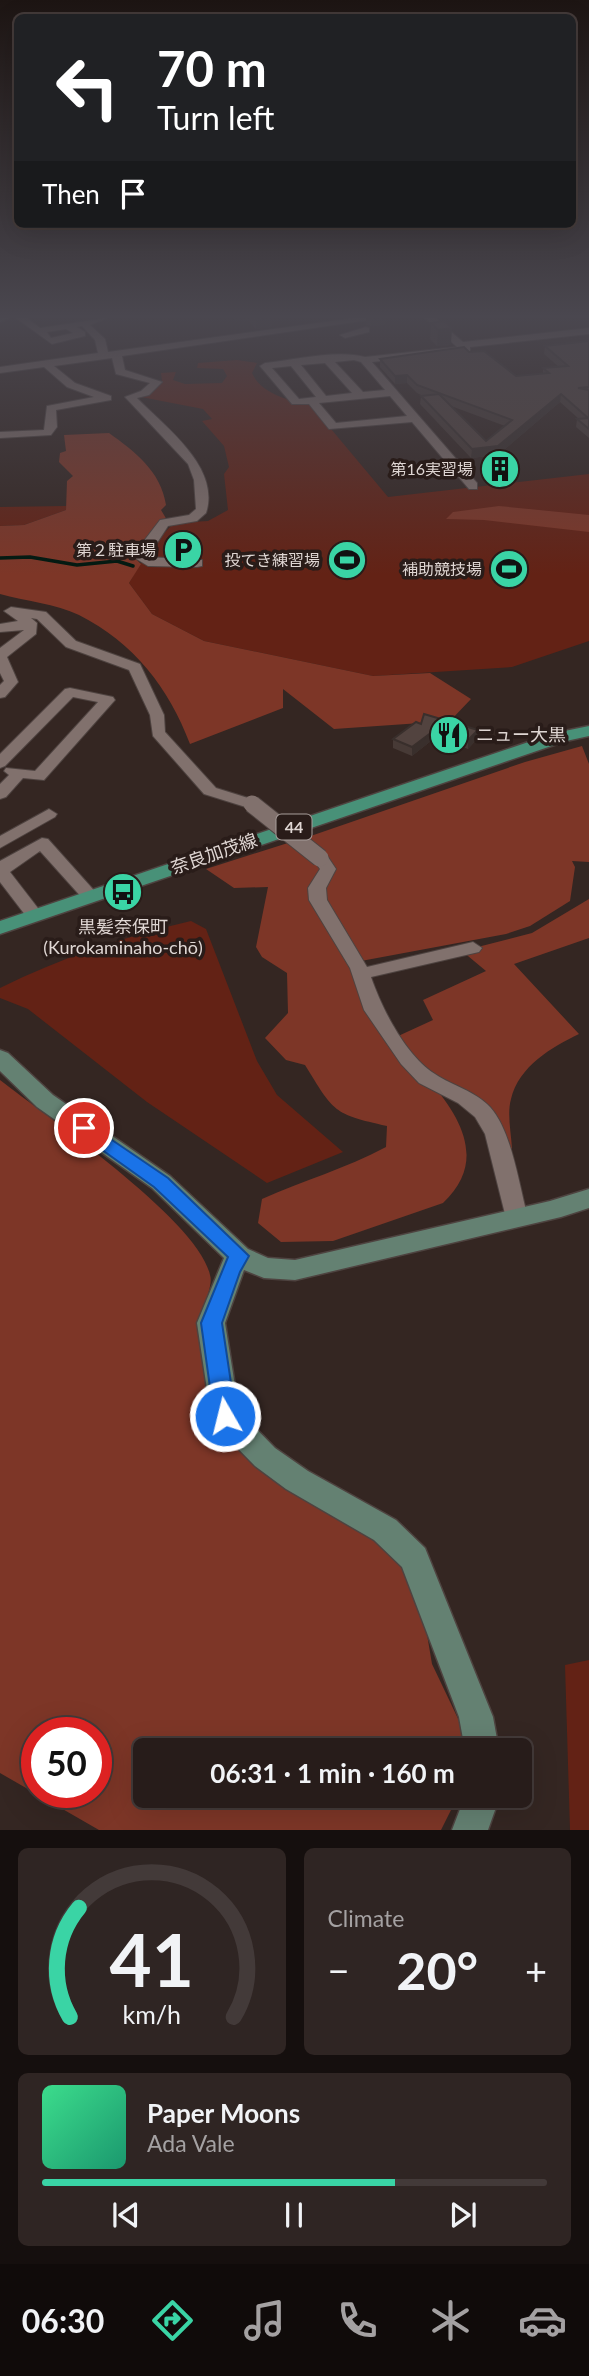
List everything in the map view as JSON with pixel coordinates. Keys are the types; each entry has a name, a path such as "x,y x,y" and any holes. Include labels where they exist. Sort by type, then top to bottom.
{"main road":[{"name":"奈良加茂線","path":"0,928 549,741 589,731"},
{"path":"0,1058 45,1101 161,1182 239,1256 264,1268 295,1270 517,1219 589,1198"},
{"path":"239,1256 230,1271 211,1323 225,1416 265,1457 297,1480 385,1530 414,1558 476,1717 480,1738"},
{"path":"470,1830 478,1808"}],"street":[{"path":"0,435 47,433 51,427 51,408 77,403"},
{"path":"136,403 183,451 200,480 202,510 193,518 164,523 143,550 141,558 148,562 197,562"},
{"path":"319,403 333,427 368,403"},
{"path":"335,403 414,418"},
{"path":"358,403 361,407"},
{"path":"400,403 473,486"},
{"path":"6,609 30,623"},
{"path":"6,609 40,615 71,644 135,667 157,715 158,733 210,791 252,804 320,858 328,869 317,888 318,900 360,974 373,1010 408,1059 426,1078 465,1098 483,1112 495,1134 517,1219"},
{"path":"0,628 30,623"},
{"path":"0,694 11,682 0,656 31,631 30,623"},
{"path":"0,762 70,692 108,700 38,777 0,768"},
{"path":"0,794 20,772"},
{"path":"0,843 49,814"},
{"path":"35,916 1,872 6,864 41,843 90,896"},
{"path":"360,974 473,948"}],"shaded area":[{"path":"174,403 311,405 388,497 589,474 589,641 512,667 373,676 204,641 152,614 129,583 150,547 174,523 208,521 228,510 224,474 229,467 224,446 202,421 212,419 203,409"},
{"path":"109,433 145,463 159,482 166,505 161,510 167,520 152,531 140,548 136,559 141,564 129,583 152,614 204,641 373,676 430,673 471,699 450,721 334,729 283,689 283,708 190,744 172,704 160,686 133,653 117,639 70,611 0,594 0,526 24,525 66,510 67,481 73,476 59,462 60,453 66,451 64,435"},
{"path":"66,506 66,510 24,525 0,526 0,507"},
{"path":"499,506 589,515 589,532 484,520 446,519 453,512"},
{"path":"582,746 589,764 589,862 572,861 575,867 570,901 530,926 506,934 361,961 326,903 325,890 334,868 302,839 525,762"},
{"path":"291,842 322,869 314,883 344,947 367,1007 444,1099 459,1125 466,1151 462,1177 443,1203 333,1241 281,1242 258,1223 262,1199 386,1147 387,1126 355,1118 337,1109 322,1093 305,1065 286,1060 265,1038 288,1013 287,973 262,957 256,947 268,887 234,888 206,869"},
{"path":"589,899 589,938 514,964 579,1034 538,1059 521,1077 510,1105 512,1148 508,1152 491,1112 425,1072 396,1037 433,1020 423,1000 486,971 462,951 532,933"},
{"path":"191,921 206,929 257,1061 277,1095 343,1152 267,1183 147,1102 28,1009 0,998 0,988 46,967 118,941"},
{"path":"0,1080 151,1199 200,1253 211,1279 206,1306 214,1402 416,1569 432,1664 462,1727 463,1738 133,1738 133,1808 452,1808 441,1830 99,1830 61,1808 112,1808 112,1717 21,1717 21,1785 0,1773"},
{"path":"589,1660 589,1830 570,1830 565,1665"}],"building":[{"path":"428,403 448,403 486,441 512,420 467,403 550,403 498,446 472,449"},
{"path":"572,403 589,403 589,429 577,419 588,418"},
{"path":"424,714 478,730 468,740 436,729 412,747 393,739 416,722 421,724"}],"waterway":[{"path":"0,558 30,557 77,565 117,561 133,566"}],"place":[{"name":"第16実習場","path":"500,469"},
{"name":"第２駐車場","path":"183,550"},
{"name":"投てき練習場","path":"347,560"},
{"name":"補助競技場","path":"509,569"},
{"name":"ニュー大黒","path":"449,735"},
{"name":"黒髪奈保町 (Kurokaminaho-chō)","path":"123,892"}],"route":[{"path":"84,1128 161,1182 239,1256 230,1271 211,1323 225,1416"}]}
